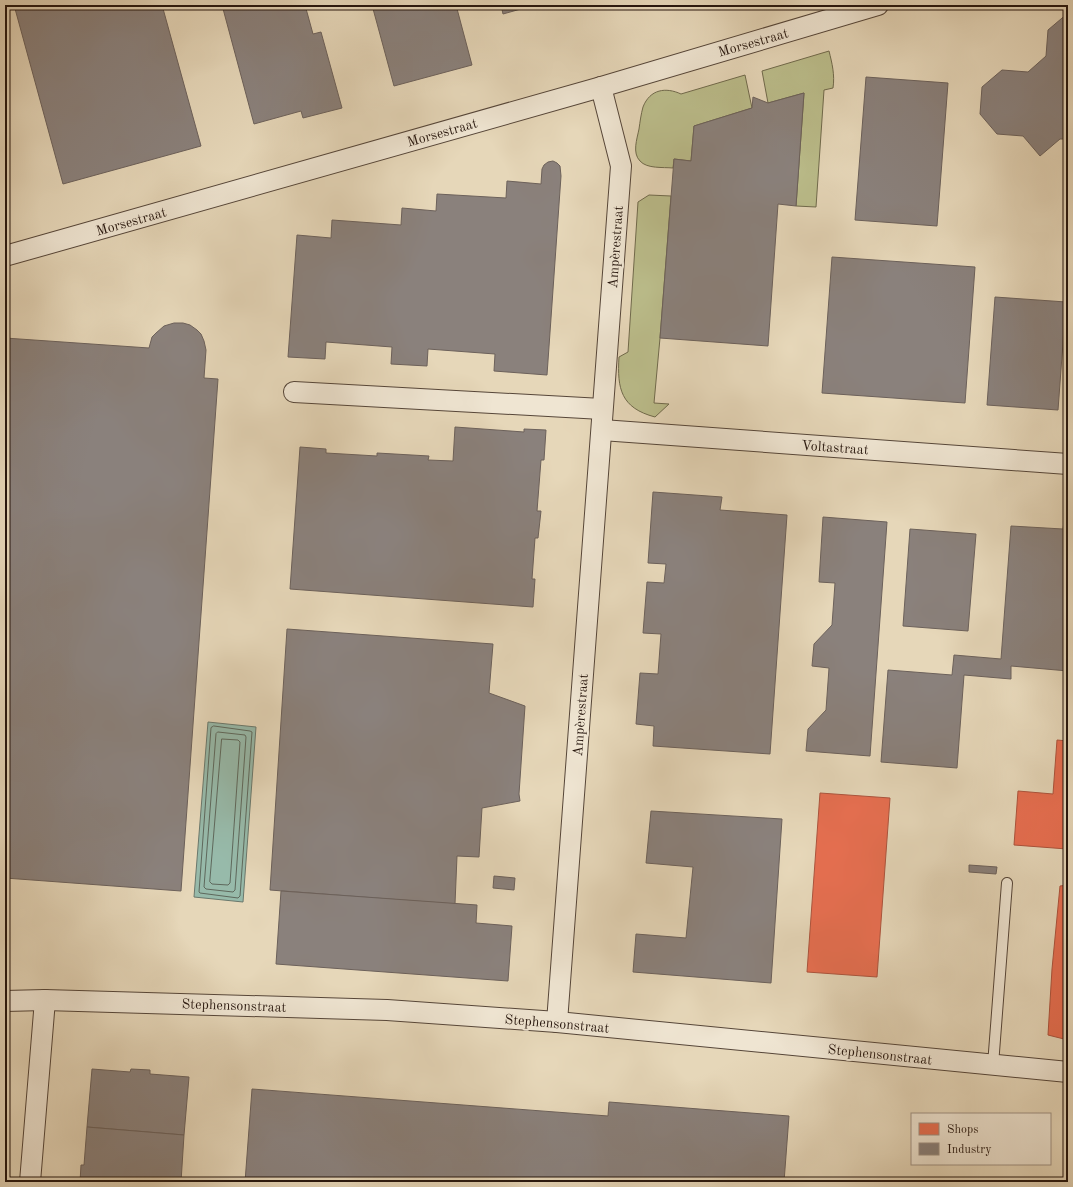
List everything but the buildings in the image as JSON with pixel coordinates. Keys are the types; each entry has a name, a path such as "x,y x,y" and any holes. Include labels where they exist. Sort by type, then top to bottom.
{"street":[{"name":"Morsestraat","path":"5,256 602,87 878,5"},
{"name":"Ampèrestraat","path":"557,1022 621,166 602,87"},
{"path":"294,392 602,409"},
{"name":"Voltastraat","path":"602,430 1068,464"},
{"path":"30,1182 45,1000"},
{"name":"Stephensonstraat","path":"5,1001 45,1000 387,1010 557,1022 1068,1072"}],"lane":[{"path":"993,1065 1007,883"}],"green space":[{"path":"829,51 834,83 833,88 824,90 816,207 796,206 804,93 768,103 762,71"},
{"path":"745,75 752,108 694,126 691,161 674,159 673,168 651,166 643,164 640,161 636,154 636,141 643,107 650,96 664,90 681,94"},
{"path":"649,195 671,196 654,403 669,404 655,417 635,408 628,402 624,396 619,379 619,357 628,352 638,202"}],"water":[{"path":"208,722 256,727 243,902 194,897"}]}
